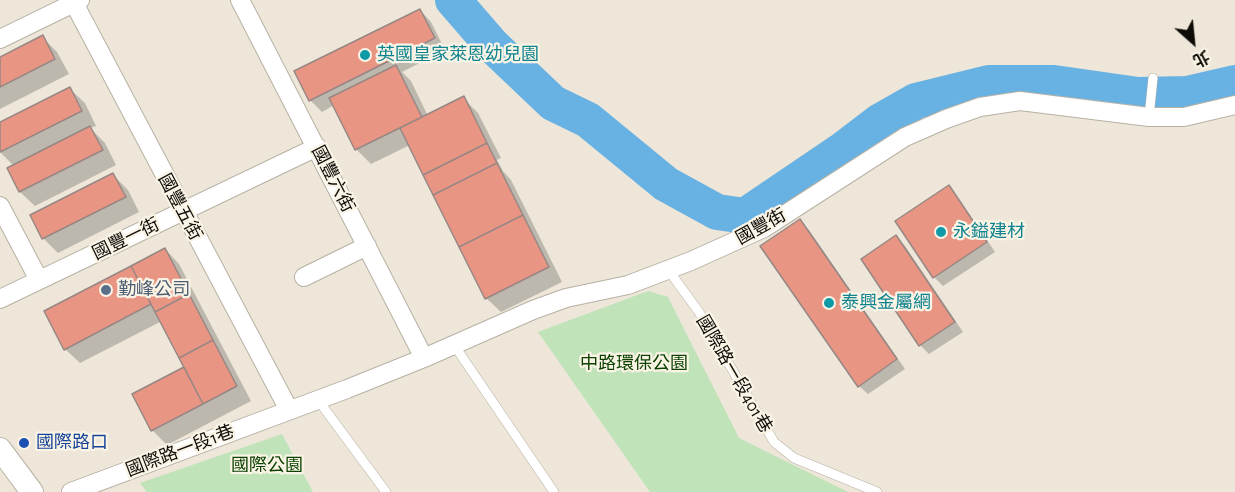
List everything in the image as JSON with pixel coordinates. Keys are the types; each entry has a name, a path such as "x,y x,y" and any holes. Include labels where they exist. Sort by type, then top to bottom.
{"street":[{"name":"國豐六街","path":"240,0 424,358"},
{"path":"0,39 77,2"},
{"name":"國豐五街","path":"77,2 183,212 289,410"},
{"name":"國豐街","path":"289,410 424,358 533,310 566,298 628,285 669,271 764,228 905,137 980,107 1020,101 1149,117 1184,117 1235,105"},
{"name":"國豐一街","path":"0,299 317,147"},
{"path":"0,206 39,280"},
{"path":"304,277 367,246"},
{"name":"國際路一段1巷","path":"71,492 289,410"},
{"path":"0,449 32,492"}],"lane":[{"path":"1149,117 1152,78"},
{"name":"國際路一段401巷","path":"669,271 699,312 774,442 794,458 877,492"},
{"path":"454,345 555,492"},
{"path":"318,400 386,492"}],"green space":[{"name":"中路環保公園","path":"648,291 668,297 739,438 848,492 650,492 538,332"},
{"name":"國際公園","path":"282,434 313,492 147,492 140,483"}],"building":[{"name":"英國皇家萊恩幼兒園","path":"420,9 435,38 309,101 294,71"},
{"path":"43,35 55,59 0,87 0,57"},
{"path":"396,65 422,117 355,150 329,98"},
{"path":"70,87 82,111 0,152 0,122"},
{"path":"464,96 487,143 423,175 400,128"},
{"path":"90,126 103,150 19,192 7,168"},
{"path":"487,143 497,163 433,195 423,175"},
{"path":"497,163 523,215 459,247 433,195"},
{"path":"113,173 126,197 42,239 30,215"},
{"name":"永鎰建材","path":"949,185 987,242 933,278 895,221"},
{"path":"523,215 549,267 485,299 459,247"},
{"name":"泰興金屬網","path":"800,219 897,359 858,387 760,246"},
{"path":"896,235 955,322 919,346 861,259"},
{"path":"165,248 189,294 155,312 131,266"},
{"path":"131,266 151,304 64,350 44,311"},
{"path":"189,294 213,340 179,358 155,312"},
{"path":"213,340 237,386 203,404 179,358"},
{"path":"184,367 203,404 151,431 132,394"}],"waterway":[{"path":"453,0 492,45 553,103 588,120 666,184 717,212 745,216 841,151 879,122 916,101 989,83 1054,83 1138,95 1187,94 1235,83"}],"place":[{"name":"英國皇家萊恩幼兒園","path":"365,55"},
{"name":"永鎰建材","path":"941,232"},
{"name":"勤峰公司","path":"106,290"},
{"name":"泰興金屬網","path":"829,303"},
{"name":"國際路口","path":"24,443"}]}
